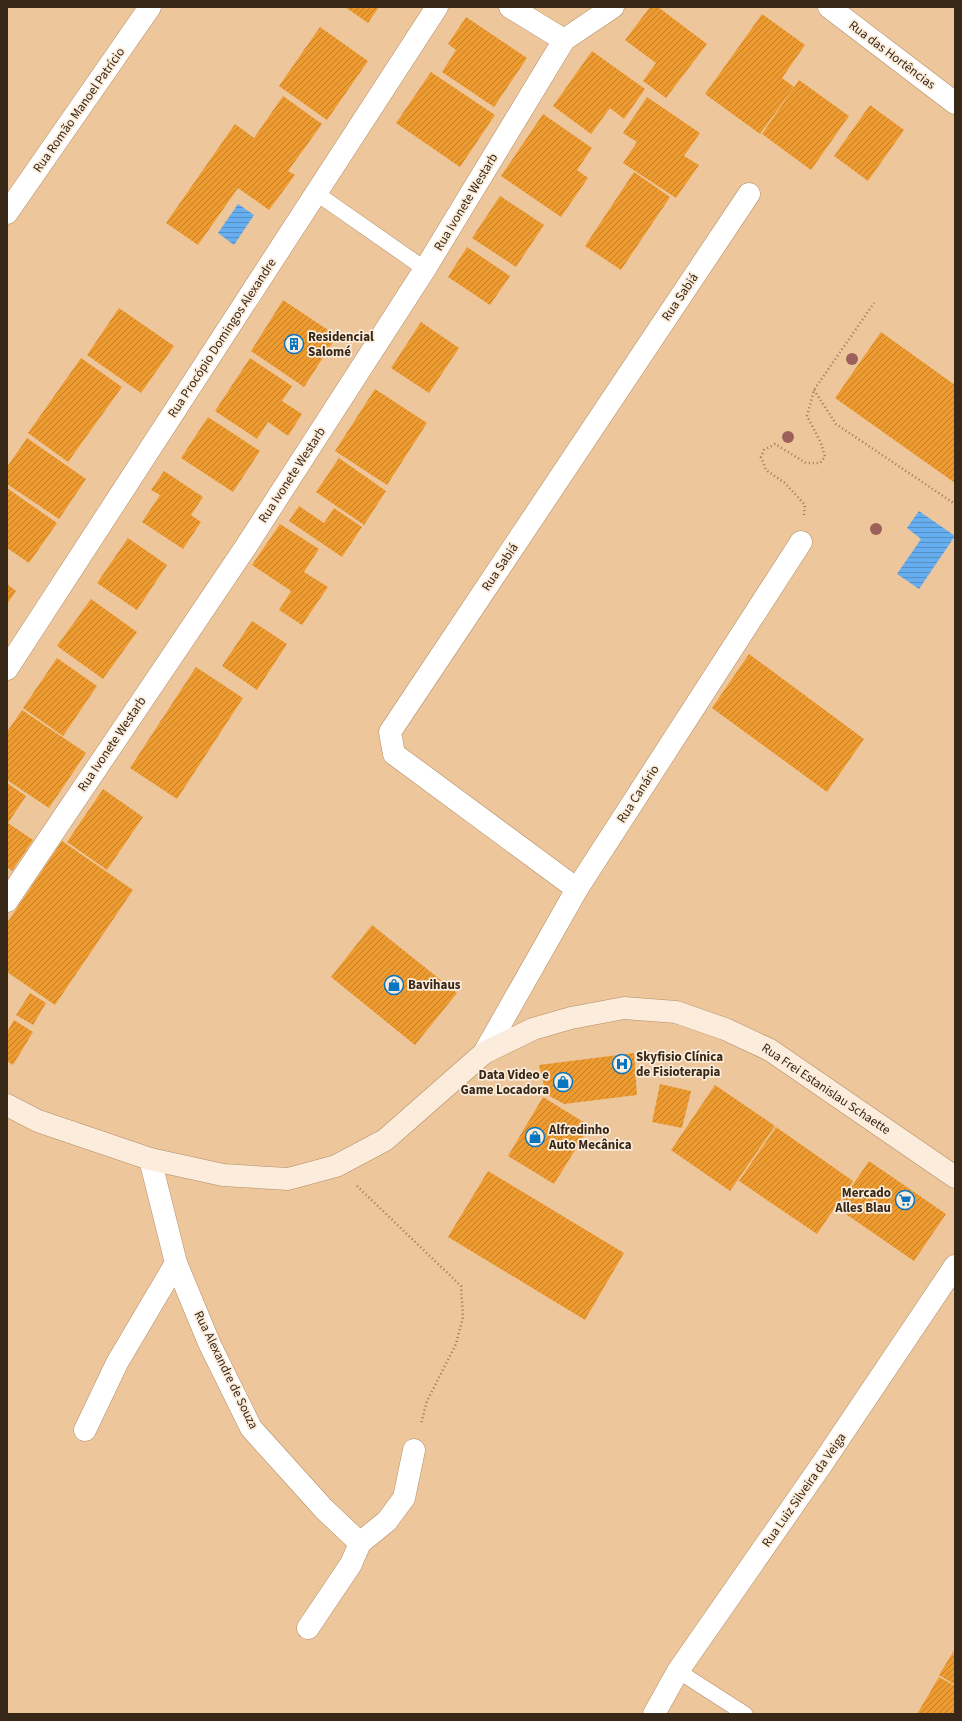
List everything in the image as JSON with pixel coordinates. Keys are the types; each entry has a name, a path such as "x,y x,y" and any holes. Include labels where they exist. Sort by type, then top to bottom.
{"main road":[{"name":"Rua Frei Estanislau Schaette","path":"7,1105 38,1121 150,1159 223,1175 288,1179 336,1166 385,1140 484,1053 533,1029 571,1018 624,1008 676,1012 725,1028 770,1050 955,1177"}],"street":[{"name":"Rua Romão Manoel Patrício","path":"7,213 150,7"},
{"name":"Rua Procópio Domingos Alexandre","path":"7,670 437,7"},
{"path":"510,7 564,40 613,7"},
{"name":"Rua das Hortências","path":"829,7 955,103"},
{"name":"Rua Ivonete Westarb","path":"7,901 245,548 425,269 564,40"},
{"name":"Rua Sabiá","path":"577,889 394,754 390,732 748,194"},
{"name":"Rua Canário","path":"484,1053 577,889 801,542"},
{"name":"Rua Alexandre de Souza","path":"150,1159 176,1263 210,1344 251,1428 324,1509 360,1543"},
{"path":"85,1430 117,1363 176,1263"},
{"name":"Rua Luiz Silveira da Veiga","path":"654,1714 678,1671 822,1464 955,1266"},
{"path":"308,1628 351,1564 360,1543 387,1521 404,1498 414,1450"}],"lane":[{"path":"316,194 425,269"},
{"path":"678,1671 745,1714"}],"path":[{"path":"801,542 805,505 785,483 766,470 761,458 764,450 775,444 806,463 820,464 824,456 821,443 807,416 814,390 874,303"},
{"path":"814,390 836,424 955,504"},
{"path":"336,1166 461,1286 463,1317 456,1344 427,1401 414,1450"}],"water":[{"path":"238,204 254,215 234,245 218,233"},
{"path":"919,511 955,536 919,589 897,574 921,539 907,528"}],"building":[{"path":"345,7 379,7 368,23"},
{"path":"650,7 658,7 707,44 666,98 643,81 656,63 625,40"},
{"path":"762,14 805,45 782,78 794,87 760,134 705,94"},
{"path":"466,17 527,58 494,107 442,72 456,50 448,44"},
{"path":"320,27 368,61 327,120 279,86"},
{"path":"592,51 645,89 624,119 610,108 591,134 553,106"},
{"path":"431,72 495,115 460,167 396,123"},
{"path":"799,80 849,116 811,170 762,134"},
{"path":"283,96 322,124 288,171 295,175 269,210 238,188 198,245 166,223 235,124 254,138"},
{"path":"647,97 700,133 684,156 699,165 676,198 623,163 637,142 623,133"},
{"path":"870,105 904,130 868,181 834,156"},
{"path":"543,114 592,148 577,170 588,178 561,217 501,176"},
{"path":"634,172 670,197 621,270 585,246"},
{"path":"500,196 544,225 516,267 472,238"},
{"path":"467,247 510,276 490,305 448,277"},
{"name":"Residencial Salomé","path":"283,300 337,336 304,387 251,351"},
{"path":"119,308 174,346 141,393 87,355"},
{"path":"421,322 459,348 429,393 391,368"},
{"path":"881,332 955,385 955,483 835,398"},
{"path":"81,358 122,387 68,462 28,433"},
{"path":"250,358 292,386 282,401 302,414 288,436 268,422 257,439 215,411"},
{"path":"375,389 427,423 387,485 335,451"},
{"path":"208,417 260,451 233,492 181,458"},
{"path":"27,438 86,479 59,519 7,484 7,467"},
{"path":"339,458 386,491 364,525 316,492"},
{"path":"164,471 203,497 191,515 201,522 183,549 142,522 160,495 151,490"},
{"path":"7,488 57,523 29,563 7,548"},
{"path":"299,506 324,523 334,508 362,527 342,557 289,521"},
{"path":"280,524 319,549 304,572 328,587 302,625 279,610 291,591 252,565"},
{"path":"128,538 167,565 137,610 97,583"},
{"path":"7,584 16,591 7,604"},
{"path":"91,599 137,632 103,679 57,646"},
{"path":"252,621 287,644 257,690 222,666"},
{"path":"749,654 864,739 827,792 712,708"},
{"path":"57,658 97,686 63,736 23,708"},
{"path":"196,667 243,698 177,799 130,768"},
{"path":"22,710 86,753 49,808 7,780 7,732"},
{"path":"7,783 26,796 8,823 33,840 12,871 7,867"},
{"path":"103,789 143,817 107,870 67,842"},
{"path":"62,841 133,890 55,1005 7,972 7,923"},
{"name":"Bavihaus","path":"372,925 457,993 415,1045 331,977"},
{"path":"30,993 46,1003 33,1025 16,1015"},
{"path":"14,1020 33,1032 13,1065 7,1061 7,1032"},
{"path":"634,1053 637,1095 564,1104 546,1094 539,1065"},
{"path":"660,1084 691,1091 682,1128 652,1122"},
{"path":"715,1085 775,1126 730,1191 671,1150"},
{"path":"543,1097 590,1126 554,1184 508,1156"},
{"path":"776,1127 853,1181 817,1234 739,1181"},
{"path":"869,1161 946,1214 914,1261 837,1208"},
{"path":"488,1171 624,1253 585,1320 448,1237"},
{"path":"955,1649 955,1685 939,1675"},
{"path":"939,1677 955,1686 955,1714 917,1714"}],"place":[{"name":"Residencial Salomé","path":"294,344"},
{"name":"Bavihaus","path":"394,985"},
{"name":"Skyfisio Clínica de Fisioterapia","path":"622,1064"},
{"name":"Data Video e Game Locadora","path":"563,1082"},
{"name":"Alfredinho Auto Mecânica","path":"535,1137"},
{"name":"Mercado Alles Blau","path":"905,1200"}]}
